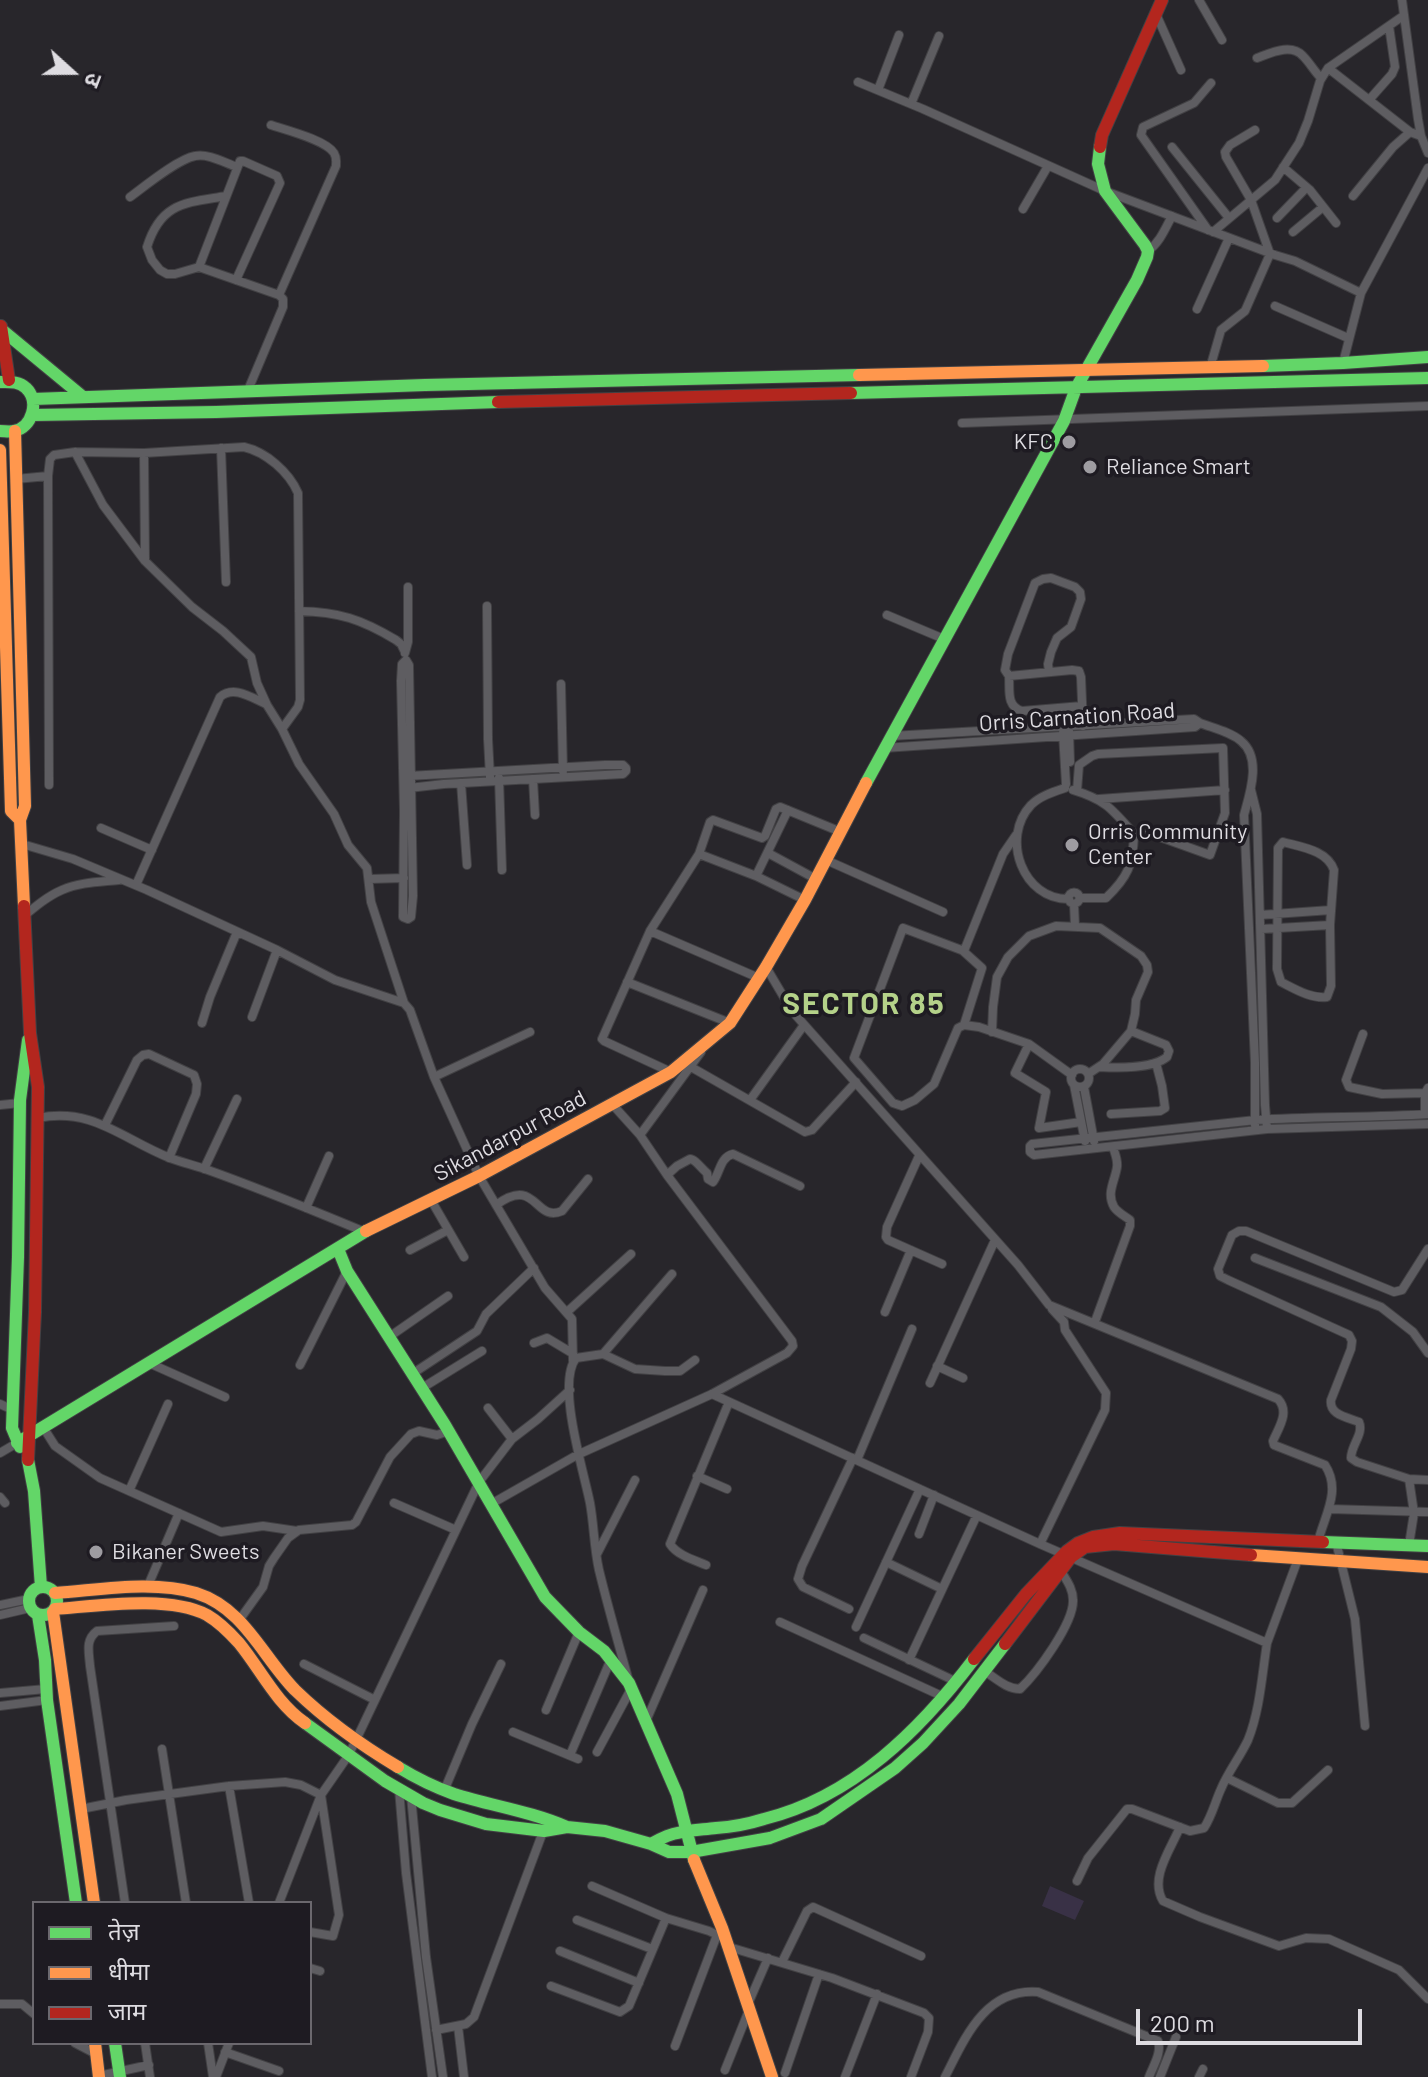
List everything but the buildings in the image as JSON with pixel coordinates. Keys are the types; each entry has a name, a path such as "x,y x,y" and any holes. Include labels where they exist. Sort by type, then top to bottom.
{"street":[{"path":"1162,0 1102,135 1098,164 1105,191 1148,251 1162,236 1172,216"},
{"path":"1199,0 1222,40"},
{"path":"1402,0 1421,136 1428,153"},
{"path":"1156,14 1181,70"},
{"path":"1211,231 1275,180 1299,143 1321,78 1328,68 1403,16"},
{"path":"1369,100 1395,67 1389,26"},
{"path":"878,90 899,35"},
{"path":"911,104 939,36"},
{"path":"1257,58 1280,50 1293,50 1300,53 1321,78"},
{"path":"1328,68 1410,132 1421,136"},
{"path":"858,82 1105,191 1295,261 1361,293"},
{"path":"1211,83 1194,103 1143,127 1141,135 1211,231"},
{"path":"271,125 325,145 334,151 336,158 336,166 279,295"},
{"path":"1210,368 1221,330 1245,311 1270,254 1251,200 1225,152 1230,145 1255,130"},
{"path":"1353,196 1393,147 1410,132"},
{"path":"1172,147 1229,218"},
{"path":"130,197 195,156 237,167"},
{"path":"199,267 237,167 243,161 277,176 280,183 236,280"},
{"path":"1023,209 1048,166"},
{"path":"1283,167 1336,223"},
{"path":"1343,363 1361,293 1428,168"},
{"path":"1277,218 1306,188"},
{"path":"226,196 179,204 167,212 150,236 147,247 160,270 167,274 199,267 283,299 283,307 248,390"},
{"path":"1293,232 1323,207"},
{"path":"1197,309 1229,238"},
{"name":"Sikandarpur Road","path":"17,1443 365,1232 479,1176 671,1072 730,1023 805,900 884,748 1064,421 1076,388 1137,280 1148,251"},
{"path":"1275,306 1348,338"},
{"path":"0,323 4,381 24,385 33,399 33,415 22,428 0,431"},
{"path":"1,329 82,396"},
{"path":"33,399 279,389 1210,368 1428,357"},
{"path":"33,415 1428,378"},
{"path":"279,389 281,410"},
{"path":"962,423 1428,406"},
{"path":"11,814 25,806 15,431"},
{"path":"49,785 48,476 50,459 54,455 244,447 256,449 267,457 296,487 300,700 282,729"},
{"path":"221,448 226,582"},
{"path":"15,452 0,451 0,473 11,814 22,844 30,1033 38,1087 35,1312 28,1457 34,1491 41,1587"},
{"path":"75,452 103,505 145,561 192,607 251,657 257,683 299,764 334,814 348,845 367,868 371,902 404,1003 410,1010 434,1077 479,1176 545,1288 572,1319 570,1390 577,1455 590,1502 597,1554 630,1686 677,1794 691,1852 749,2007 779,2075"},
{"path":"144,453 145,561"},
{"path":"16,479 48,476"},
{"path":"1049,672 1048,664 1057,638 1071,627 1081,599 1075,587 1051,578 1035,583 1008,654 1005,670 1009,676 1011,705 1022,711 1082,706"},
{"path":"408,587 408,642 401,681 408,788 413,896 411,917 408,919 403,917 408,788"},
{"path":"487,606 488,739 502,870"},
{"path":"299,611 348,617 396,640 405,656"},
{"path":"887,615 944,639"},
{"path":"1009,676 1079,671 1083,726"},
{"path":"561,684 563,773"},
{"path":"136,885 220,697 225,692 233,691 267,705"},
{"name":"Orris Carnation Road","path":"884,748 1066,731 1083,726 1194,719 1200,723 1195,727 1066,731 891,736"},
{"path":"1200,723 1245,744 1253,767 1244,815 1255,1125"},
{"path":"1066,731 1070,787"},
{"path":"1070,787 1079,765 1098,754 1223,748 1225,813 1210,855 1146,832 1134,834"},
{"path":"407,776 494,777 533,779 563,773 605,765 623,765 626,768 623,774 563,773 494,777 408,788"},
{"path":"533,779 535,815"},
{"path":"461,783 467,865"},
{"path":"962,950 1020,822 1031,805 1047,794 1070,787 1099,799 1119,815 1134,834 1133,854 1128,872 1118,887 1104,899 1061,899 1044,894 1027,877 1017,856 1016,835"},
{"path":"1099,799 1225,790"},
{"path":"1251,790 1257,814 1267,1124"},
{"path":"671,1072 602,1040 650,931 699,854 712,821 762,838 776,809 780,807 841,832"},
{"path":"756,876 788,810"},
{"path":"101,828 152,850"},
{"path":"1283,842 1325,856 1334,870 1330,925 1331,986 1327,997 1308,995 1281,982 1277,969 1278,914 1278,848 1283,842"},
{"path":"22,844 73,859 136,885 335,980 404,1003"},
{"path":"768,853 816,879"},
{"path":"699,854 756,876 805,900"},
{"path":"826,860 943,912"},
{"path":"369,879 404,878"},
{"path":"24,916 61,890 120,880"},
{"path":"1074,901 1075,926"},
{"path":"1260,915 1331,910"},
{"path":"1261,929 1330,925"},
{"path":"992,1032 997,977 1008,957 1029,936 1056,926 1100,928 1141,956 1148,972 1136,1000 1131,1031 1099,1067 1088,1074"},
{"path":"964,1025 982,968 962,950 903,928 854,1058 893,1103 902,1106 915,1100 934,1084 958,1028 964,1025 1029,1044 1076,1082 1081,1122 1089,1139"},
{"path":"650,931 763,973 804,1025 1018,1265 1064,1322 1065,1330 1107,1399 1105,1410 1040,1544"},
{"path":"202,1023 237,932"},
{"path":"252,1017 277,950"},
{"path":"627,982 730,1023"},
{"path":"750,1100 804,1025"},
{"path":"1099,1067 1156,1063 1167,1057 1169,1051 1166,1045 1131,1031"},
{"path":"434,1077 530,1032"},
{"path":"28,1457 17,1443 12,1428 20,1103 22,1065 30,1033"},
{"path":"1363,1034 1346,1080 1349,1087 1382,1094 1413,1094 1426,1090 1427,1117"},
{"path":"640,1135 707,1044"},
{"path":"1029,1044 1015,1073 1046,1092 1039,1128 1081,1122"},
{"path":"105,1125 137,1060 143,1055 149,1054 187,1070 194,1075 196,1094 169,1158"},
{"path":"1111,1114 1160,1111 1165,1108 1156,1063"},
{"path":"691,1067 805,1132 812,1130 856,1082"},
{"path":"1088,1074 1081,1070 1074,1072 1091,1149"},
{"path":"1076,1082 1089,1079 1088,1074"},
{"path":"1412,1115 1413,1094"},
{"path":"204,1169 237,1099"},
{"path":"0,1105 20,1103"},
{"path":"491,1504 577,1455 712,1394 787,1353 793,1346 640,1135 612,1104"},
{"path":"38,1118 72,1115 105,1125 169,1158 365,1232"},
{"path":"1398,1120 1412,1115 1427,1117"},
{"path":"1255,1125 1113,1147 1034,1155 1030,1152 1032,1144 1089,1139 1255,1125 1267,1124 1427,1117"},
{"path":"1096,1319 1130,1226 1130,1220 1117,1211 1111,1196 1117,1170 1113,1147"},
{"path":"667,1175 686,1160 693,1159 713,1182 724,1159 733,1154 800,1186"},
{"path":"306,1208 329,1156"},
{"path":"919,1156 886,1234 888,1240 942,1264"},
{"path":"496,1205 507,1197 523,1194 545,1212 557,1214 588,1179"},
{"path":"431,1200 464,1257"},
{"path":"410,1250 448,1230"},
{"path":"1428,1249 1402,1290 1397,1292 1246,1231 1232,1235 1218,1269 1220,1276 1349,1335 1351,1349 1330,1405 1334,1412 1361,1424 1351,1458 1409,1479 1428,1480"},
{"path":"930,1383 995,1240"},
{"path":"338,1249 347,1271 449,1431 545,1597 579,1632 604,1651 630,1686"},
{"path":"885,1312 911,1250"},
{"path":"567,1312 631,1254"},
{"path":"1255,1258 1381,1307 1413,1332 1428,1353"},
{"path":"412,1374 477,1331 486,1314 534,1268"},
{"path":"300,1365 347,1271"},
{"path":"603,1354 672,1274"},
{"path":"389,1337 448,1296"},
{"path":"1049,1305 1278,1399 1284,1414 1274,1445 1327,1468 1333,1488 1330,1509 1318,1542"},
{"path":"849,1609 803,1587 798,1579 912,1329"},
{"path":"534,1343 547,1338 573,1357 603,1354 644,1370 680,1371 695,1360"},
{"path":"422,1388 482,1351"},
{"path":"149,1363 225,1397"},
{"path":"937,1366 963,1378"},
{"path":"280,1901 321,1795 348,1756 479,1482 512,1439 570,1390"},
{"path":"712,1394 1040,1544 1267,1643"},
{"path":"706,1565 671,1548 670,1544 729,1402"},
{"path":"0,1404 13,1410"},
{"path":"129,1491 168,1404"},
{"path":"488,1408 512,1439"},
{"path":"43,1427 55,1446 93,1474 221,1532 263,1526 297,1531 352,1525 359,1519 390,1457 411,1434 419,1431 437,1435 449,1431"},
{"path":"0,1453 17,1443"},
{"path":"697,1476 727,1489"},
{"path":"1409,1479 1414,1513 1409,1545"},
{"path":"597,1554 635,1480"},
{"path":"856,1627 920,1489"},
{"path":"919,1534 934,1495"},
{"path":"394,1503 456,1530"},
{"path":"1330,1509 1428,1512"},
{"path":"147,1588 179,1513"},
{"path":"909,1660 977,1515"},
{"path":"240,1619 263,1587 274,1558 297,1531"},
{"path":"651,1844 671,1834 776,1817 814,1801 869,1768 913,1731 944,1697 1020,1599 1084,1540 1097,1535 1120,1533 1428,1546"},
{"path":"1336,1542 1355,1619 1365,1726"},
{"path":"0,1605 32,1607 46,1616 54,1611 171,1604 205,1614 238,1642 278,1698 297,1718 348,1756 411,1796 440,1810 486,1824 544,1831 567,1827 605,1831 669,1852 691,1852 770,1838 821,1819 895,1768 942,1724 1061,1571 1068,1555 1088,1545 1114,1544 1428,1567"},
{"path":"1077,1881 1088,1858 1127,1809 1190,1831 1204,1828 1252,1728 1267,1643 1298,1559"},
{"path":"886,1562 942,1589"},
{"path":"984,1671 1006,1686 1020,1689 1046,1658 1072,1609 1071,1589 1061,1571"},
{"path":"76,1901 45,1660 32,1607 33,1591 41,1587 49,1588 57,1599 54,1611 94,1901"},
{"path":"55,1593 178,1589 209,1598 240,1619 292,1686 356,1740 420,1780 444,1791 548,1817 567,1827"},
{"path":"645,1722 703,1590"},
{"path":"0,1615 32,1607"},
{"path":"780,1622 944,1697"},
{"path":"125,1901 88,1642 97,1631 174,1626"},
{"path":"546,1710 579,1632"},
{"path":"864,1638 957,1682"},
{"path":"513,1732 574,1757 611,1659"},
{"path":"304,1664 375,1700"},
{"path":"444,1791 501,1664"},
{"path":"597,1752 630,1686"},
{"path":"0,1693 47,1694"},
{"path":"0,1706 47,1694"},
{"path":"162,1749 186,1901"},
{"path":"1227,1778 1278,1803 1292,1803 1328,1770"},
{"path":"81,1809 229,1786 285,1782 301,1785 321,1795"},
{"path":"229,1786 249,1901"},
{"path":"399,1789 406,1873 432,2077"},
{"path":"312,1932 333,1936 339,1915 321,1795"},
{"path":"411,1796 426,1957 443,2077"},
{"path":"427,2033 470,2022 474,2017 548,1817"},
{"path":"1180,1827 1158,1880 1157,1888 1163,1901 1279,1946 1306,1938 1329,1939 1399,1970 1428,1999"},
{"path":"592,1886 666,1918 709,1931 768,1958 924,2013 929,2018 928,2032 911,2077"},
{"path":"782,1962 807,1911 813,1907 921,1956"},
{"path":"551,1986 620,2012 629,2006 666,1918"},
{"path":"577,1920 652,1949"},
{"path":"675,2046 724,1940"},
{"path":"560,1951 639,1983"},
{"path":"725,2070 768,1958"},
{"path":"779,2075 819,1974"},
{"path":"945,2077 981,2013 1017,1993 1030,1991 1158,2041 1158,2054 1149,2077"},
{"path":"845,2077 877,1994"},
{"path":"0,2004 22,2004 32,2012"},
{"path":"458,2026 464,2077"},
{"path":"1160,2077 1176,2037"},
{"path":"115,2045 119,2074"},
{"path":"145,2045 150,2077"},
{"path":"208,2045 214,2077"},
{"path":"96,2048 99,2076 149,2065"},
{"path":"214,2077 227,2048 279,2071"}],"shaded area":[{"path":"1050,1886 1084,1901 1075,1920 1042,1906"}],"traffic: fast":[{"path":"866,783 1064,421 1076,388 1147,257 1145,245 1105,191 1098,164 1100,147"},
{"path":"1,329 82,396"},
{"path":"1263,366 1428,357"},
{"path":"33,399 425,385 859,375"},
{"path":"851,393 1428,378"},
{"path":"0,382 23,386 33,400 32,413 25,425 12,431 0,431"},
{"path":"33,415 498,402"},
{"path":"20,1447 12,1428 20,1100 28,1040"},
{"path":"17,1443 366,1231"},
{"path":"338,1249 347,1271 445,1425 545,1597 579,1632 604,1651 629,1683 677,1794 694,1860"},
{"path":"28,1460 34,1491 41,1587"},
{"path":"1323,1542 1428,1546"},
{"path":"43,1587 53,1591 57,1601 53,1611 43,1615 33,1611 29,1601 33,1591 43,1587"},
{"path":"38,1615 76,1901"},
{"path":"305,1723 385,1781 440,1810 486,1824 544,1831 567,1827 605,1831 669,1852 691,1852 770,1838 821,1819 895,1768 923,1743 959,1704 1005,1644"},
{"path":"651,1844 679,1832 758,1821 827,1795 882,1757 907,1735 974,1659"},
{"path":"398,1767 454,1794 567,1827"},
{"path":"115,2045 120,2077"}],"traffic: slow":[{"path":"859,375 1263,366"},
{"path":"15,431 25,806 20,820 24,906"},
{"path":"0,450 11,811 20,820"},
{"path":"366,1231 479,1176 671,1072 730,1023 805,900 866,783"},
{"path":"1251,1555 1428,1567"},
{"path":"55,1593 162,1587 196,1593 213,1600 240,1621 283,1677 307,1701 344,1732 398,1767"},
{"path":"55,1609 153,1604 173,1605 207,1615 239,1643 277,1696 305,1723"},
{"path":"53,1612 94,1901"},
{"path":"694,1860 722,1928 772,2077"},
{"path":"95,2045 99,2077"}],"traffic: jam":[{"path":"1100,147 1102,135 1162,0"},
{"path":"1,326 9,380"},
{"path":"498,402 851,393"},
{"path":"24,906 30,1033 38,1087 35,1312 28,1460"},
{"path":"974,1659 1026,1594 1067,1551 1093,1537 1120,1533 1323,1542"},
{"path":"1005,1644 1071,1557 1085,1547 1114,1544 1251,1555"}],"place":[{"name":"KFC","path":"1069,442"},
{"name":"Reliance Smart","path":"1090,467"},
{"name":"Orris Community Center","path":"1072,845"},
{"name":"Bikaner Sweets","path":"96,1552"}],"district":[{"name":"SECTOR 85","path":"864,1004"}]}
